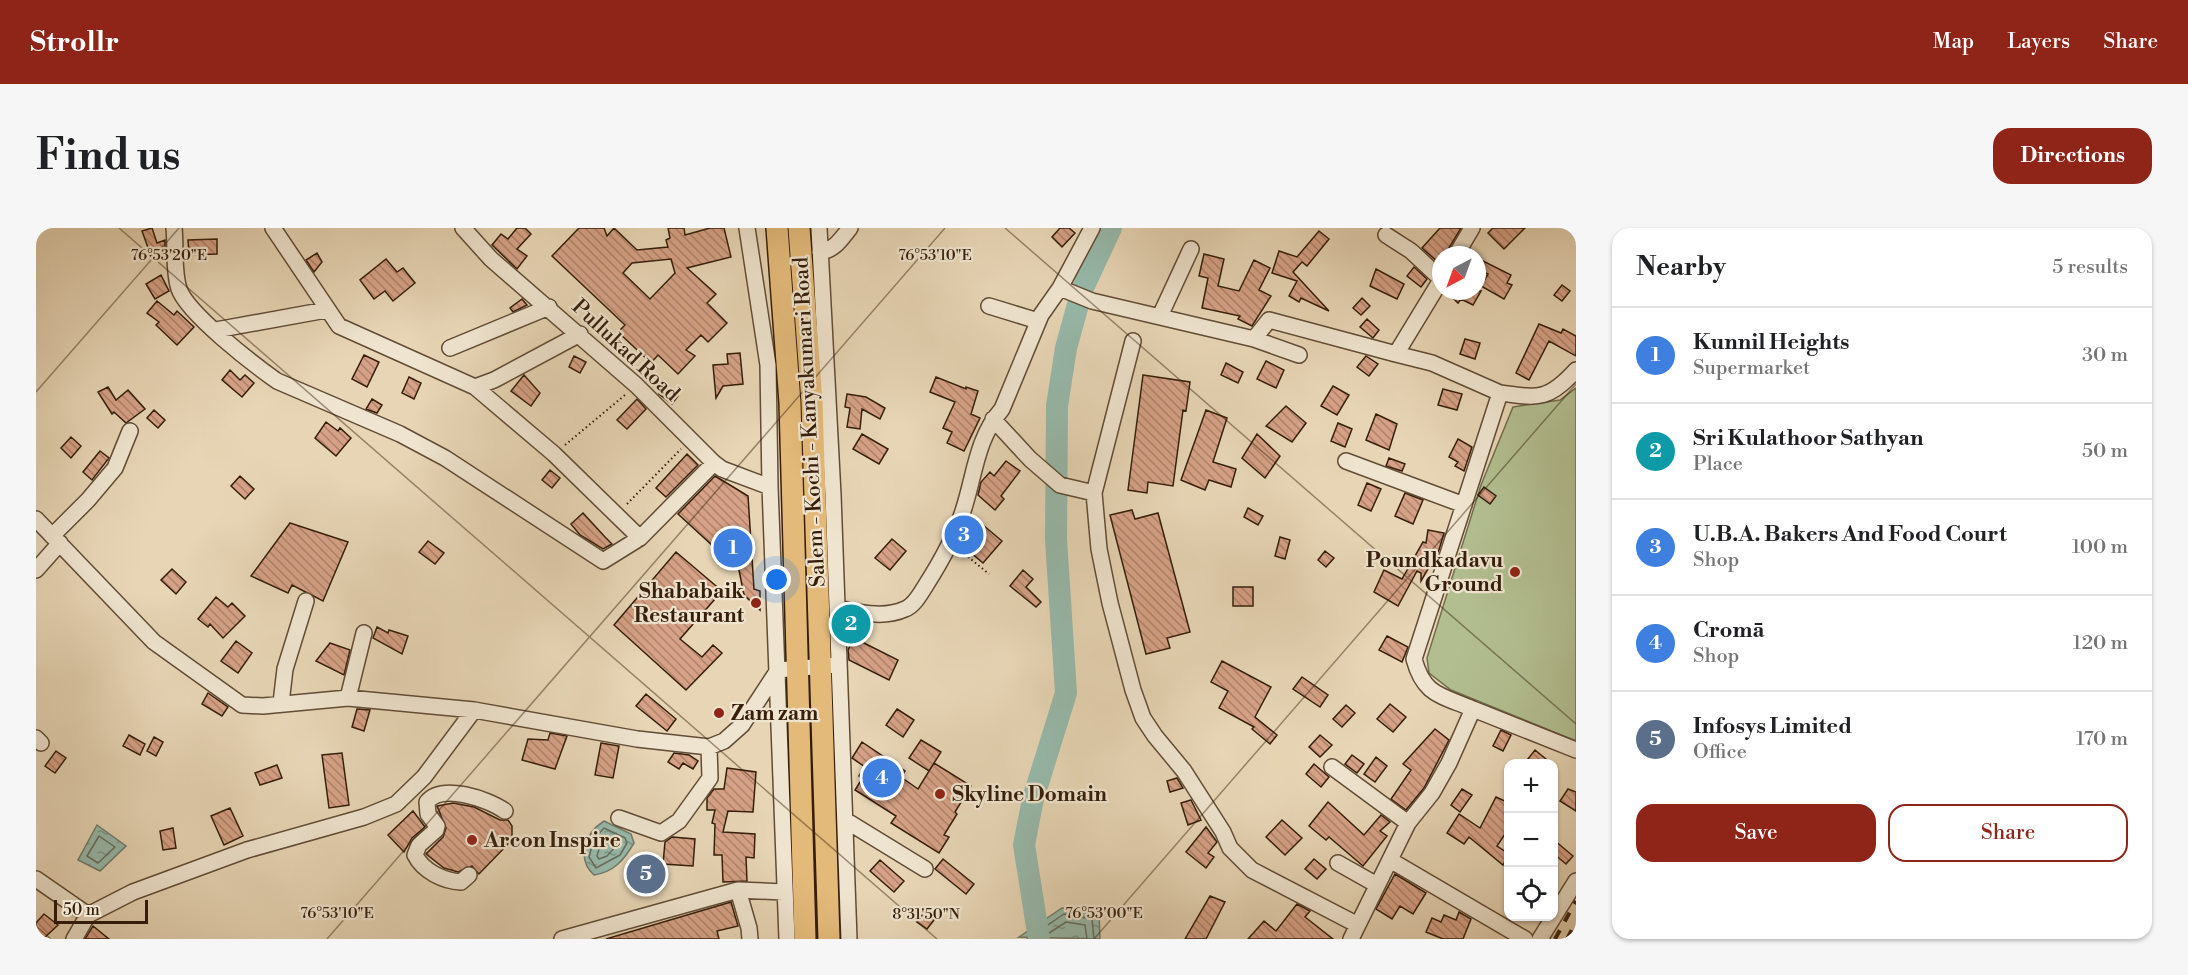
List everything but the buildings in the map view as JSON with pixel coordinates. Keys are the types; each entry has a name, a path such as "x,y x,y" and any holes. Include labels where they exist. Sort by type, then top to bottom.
{"highway":[{"name":"Salem - Kochi - Kanyakumari Road","path":"777,228 790,403 787,669 805,939"},
{"name":"Salem - Kochi - Kanyakumari Road","path":"799,228 829,666 829,939"}],"street":[{"path":"174,228 179,288 189,307 277,381 400,434 445,458 603,561 640,538 714,463"},
{"path":"273,228 326,310 339,326 475,387 555,454 640,538"},
{"name":"Pullukad Road","path":"463,228 491,259 549,307 636,385 714,463 770,488"},
{"path":"747,228 768,365 770,488 787,669 784,892 787,939"},
{"path":"819,228 837,608 829,666 845,820 849,939"},
{"path":"820,252 836,245 850,228"},
{"path":"837,608 871,614 891,614 908,609 932,577 968,495 977,451 993,419 1002,409 1038,321 1065,290 1092,228"},
{"path":"1461,246 1472,228"},
{"path":"1386,235 1411,251 1432,271"},
{"path":"1160,316 1191,249"},
{"path":"1065,290 1092,301 1254,339 1299,355"},
{"path":"1396,354 1432,294"},
{"path":"988,306 1038,321"},
{"path":"450,348 549,307"},
{"path":"216,330 326,310"},
{"path":"1254,339 1269,320 1432,363 1500,393 1537,398 1561,386 1576,370"},
{"path":"475,387 504,375 580,334"},
{"path":"1133,341 1094,493 1099,549 1110,603 1133,690 1143,717 1184,771 1223,832 1230,848 1252,870 1353,932 1408,824 1432,794 1464,732 1473,709"},
{"path":"1500,393 1414,659 1419,679 1431,690 1576,750"},
{"path":"993,419 1060,485 1094,493"},
{"path":"36,570 56,539 115,468 130,431"},
{"path":"1346,461 1464,505"},
{"path":"36,519 154,642 223,694 242,705 263,706 348,698 474,710 637,739 709,747 724,741 742,725 787,669 829,666"},
{"path":"281,703 285,669 306,601"},
{"path":"348,698 364,633"},
{"path":"74,939 88,915 133,892 247,850 364,817 396,804 424,777 474,710"},
{"path":"619,818 661,833 680,821 710,778 709,747"},
{"path":"1332,767 1408,824"},
{"path":"412,788 427,802"},
{"path":"469,875 461,882 452,881 420,865 415,855 419,845 436,830 428,814 427,802 432,795 442,793 465,795 477,797 505,811"},
{"path":"845,820 924,869"},
{"path":"1390,860 1525,939"},
{"path":"1338,863 1377,885"},
{"path":"36,879 88,915"},
{"path":"1540,939 1576,881"},
{"path":"562,939 738,890 784,892"},
{"path":"738,890 750,939"}],"path":[{"path":"555,454 636,385"},
{"path":"617,514 690,440"},
{"path":"949,542 989,574"}],"green space":[{"name":"Poundkadavu Ground","path":"1576,388 1576,741 1451,690 1429,673 1427,658 1481,485 1513,407 1560,400"}],"water":[{"path":"604,821 631,834 634,843 613,868 594,875 585,862 585,846 592,832"},
{"path":"97,825 126,846 100,871 78,860"},
{"path":"1062,908 1099,913 1100,939 1019,937"}],"waterway":[{"path":"1039,939 1024,845 1033,799 1066,693 1056,539 1057,406 1066,348 1082,290 1111,228"}],"railway":[{"path":"1555,939 1576,901"},
{"path":"1567,939 1576,922"}],"place":[{"name":"U.B.A. Bakers And Food Court","path":"964,535"},
{"name":"Kunnil Heights","path":"733,548"},
{"name":"Poundkadavu Ground","path":"1515,572"},
{"name":"Shababaik Restaurant","path":"756,603"},
{"name":"Sri Kulathoor Sathyan","path":"851,624"},
{"name":"Zam zam","path":"719,713"},
{"name":"Cromā","path":"882,778"},
{"name":"Skyline Domain","path":"940,794"},
{"name":"Arcon Inspire","path":"472,840"},
{"name":"Infosys Limited","path":"646,874"}]}
